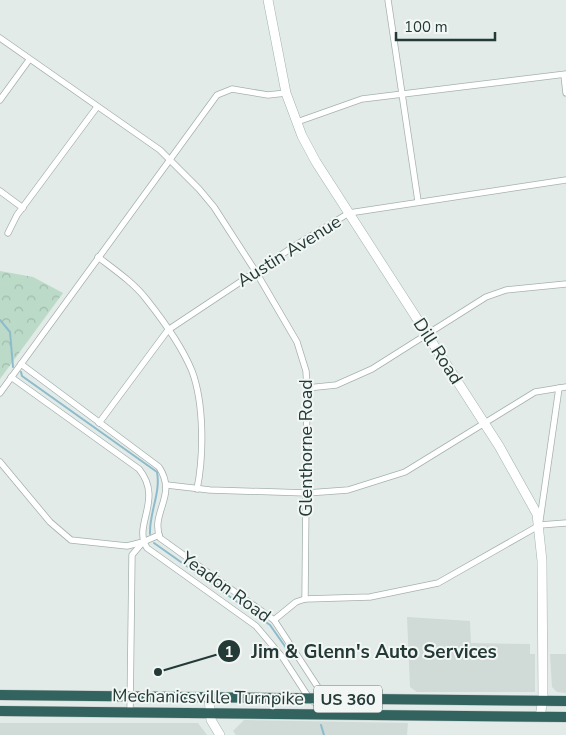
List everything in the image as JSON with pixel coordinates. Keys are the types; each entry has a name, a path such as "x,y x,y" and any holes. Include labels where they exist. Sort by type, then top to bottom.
{"highway":[{"name":"Mechanicsville Turnpike","path":"0,695 566,701"},
{"name":"Mechanicsville Turnpike","path":"0,711 566,717"}],"street":[{"name":"Dill Road","path":"268,0 286,93 316,162 484,422 521,483 540,525 543,700 540,716"},
{"path":"388,0 418,201"},
{"name":"Glenthorne Road","path":"0,38 170,158 214,207 256,272 297,342 306,371 307,388 305,599"},
{"path":"0,100 29,60"},
{"path":"297,122 355,100 565,74 566,93"},
{"path":"0,392 170,158 221,92 232,89 268,95 286,93"},
{"path":"8,233 23,208 97,107"},
{"name":"Austin Avenue","path":"99,423 168,330 349,213 566,180"},
{"path":"0,191 23,208"},
{"path":"98,257 127,280 147,300 168,330 191,371 199,395 202,467 197,489"},
{"path":"307,388 336,385 372,369 426,333 486,297 506,290 566,284"},
{"path":"0,462 45,516 67,537 96,544 127,546 144,542 159,534 159,521 167,485 166,477 159,467 21,364"},
{"path":"11,377 122,456 144,476 150,497 144,542 132,555 130,712"},
{"path":"167,485 197,489 307,493 348,490 404,472 535,392 566,387"},
{"path":"540,525 559,388"},
{"path":"274,620 296,602 305,599 370,597 438,583 540,525 566,523"},
{"name":"Yeadon Road","path":"159,534 170,546 274,620 325,698 329,714"},
{"name":"Yeadon Road","path":"144,542 148,548 256,626 283,658 309,698 329,714"},
{"path":"209,697 209,713 214,727 220,735"}],"shaded area":[{"path":"407,617 470,621 471,643 530,644 530,654 535,654 535,692 417,692 410,687"},
{"path":"550,654 566,654 566,693 557,692 552,687"},
{"path":"244,720 408,723 407,735 236,735 233,731"},
{"path":"0,723 198,723 207,735 0,735"}],"green space":[{"path":"0,271 33,277 63,293 0,379"}],"waterway":[{"path":"0,320 10,332 13,367"},
{"path":"21,372 22,376 157,472 158,480 150,534"},
{"path":"154,543 270,625 289,652"},
{"path":"321,725 324,735"}],"place":[{"name":"Jim & Glenn's Auto Services","path":"158,672"}]}
